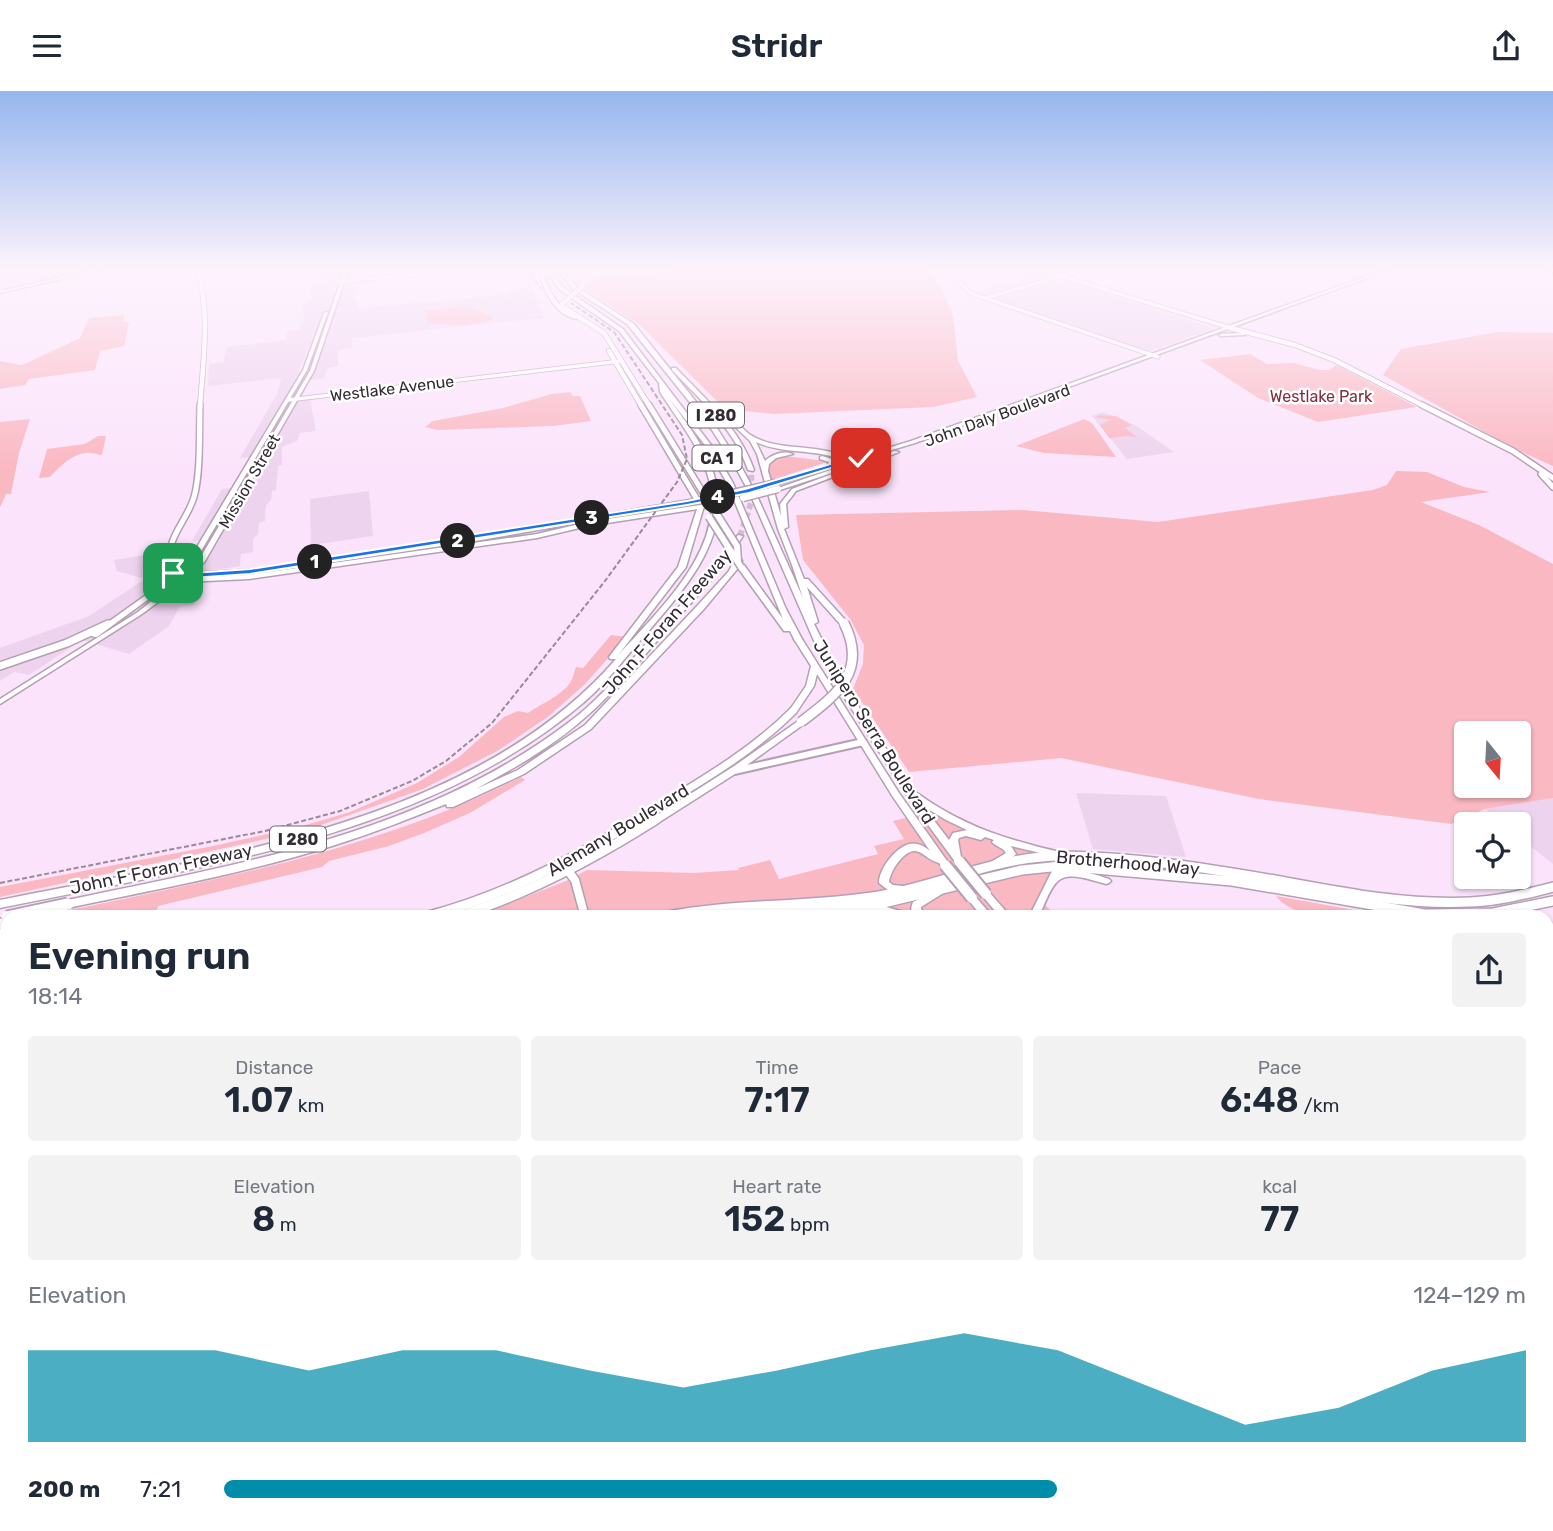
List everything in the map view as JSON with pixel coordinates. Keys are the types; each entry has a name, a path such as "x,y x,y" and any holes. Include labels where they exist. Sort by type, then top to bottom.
{"highway":[{"path":"625,335 661,381"},
{"name":"Junipero Serra Boulevard","path":"639,335 737,465 817,643 850,700"},
{"name":"I 280","path":"641,335 737,439 751,470"},
{"path":"671,365 759,450 774,484"},
{"name":"John F Foran Freeway","path":"0,904 268,847 348,825 453,783 508,753 546,727 599,683 688,579 703,554 712,530 716,494 707,464 663,392 661,381"},
{"name":"Junipero Serra Boulevard","path":"661,381 722,467 782,609 798,639"},
{"path":"735,424 756,440 771,446 835,456 849,461 849,464 840,469"},
{"path":"788,545 783,504 789,494 805,485 896,452"},
{"path":"817,643 813,619 788,545 774,484 766,463 776,456 794,454 828,459 833,463 830,466"},
{"path":"422,811 450,805 498,785 537,763 603,713 692,617 738,561 736,544 709,502"},
{"path":"700,504 745,573 783,625 798,639"},
{"path":"546,727 593,681 669,586 688,555 700,504"},
{"name":"John F Foran Freeway","path":"40,910 295,854 367,832 422,811 514,764 586,713 718,568 740,537"},
{"path":"733,771 833,697 851,670 853,647 844,623 812,591 796,565"}],"main road":[{"path":"183,577 172,570 169,548 194,498 205,335"},
{"name":"Mission Street","path":"86,645 139,613 183,577 208,551 292,399 319,335"},
{"path":"599,335 709,502"},
{"name":"John Daly Boulevard","path":"183,577 248,577 537,536 709,502 913,442 1211,335"},
{"name":"John Daly Boulevard","path":"774,484 840,469 896,452 1152,356 1215,335"},
{"path":"1203,341 1220,335"},
{"path":"1248,335 1311,351"},
{"path":"1255,335 1311,351 1365,375 1523,457 1553,478"},
{"path":"1272,341 1289,345"},
{"path":"618,361 700,504"},
{"name":"Mission Street","path":"86,645 89,638 183,577 292,399"},
{"path":"1475,433 1523,461 1553,487"},
{"name":"John Daly Boulevard","path":"183,577 250,572 525,528 700,504"},
{"path":"525,528 537,536 544,528 560,523"},
{"path":"130,611 139,613"},
{"path":"0,666 76,639 114,621"},
{"path":"60,639 76,639"},
{"name":"Junipero Serra Boulevard","path":"798,639 908,813 945,865 982,910"},
{"path":"0,702 86,645"},
{"path":"793,711 810,686 815,665"},
{"name":"Junipero Serra Boulevard","path":"850,700 906,788 959,861 1000,910"},
{"name":"Alemany Boulevard","path":"450,910 495,897 566,869 766,737 793,711"},
{"name":"Alemany Boulevard","path":"478,910 518,897 733,771"},
{"path":"906,788 950,820 1021,845 1070,857"},
{"path":"660,816 662,810 676,801 675,796"},
{"path":"959,861 953,838 966,833 1009,848 1009,857 989,867"},
{"path":"910,889 891,888 882,879 907,849 917,847 945,865"},
{"name":"Brotherhood Way","path":"702,910 860,898 910,889 1032,858 1070,857 1219,870 1426,904 1500,901 1553,887"},
{"path":"1037,910 1057,870 1065,866"},
{"name":"Brotherhood Way","path":"804,910 890,902 1022,870 1065,866 1228,881 1401,910"},
{"path":"1051,882 1059,875 1067,873 1106,881"},
{"path":"916,910 916,905 942,890"},
{"path":"972,898 977,910"},
{"name":"Brotherhood Way","path":"1513,910 1553,901"},
{"path":"844,907 876,910"}],"street":[{"path":"1093,335 1152,356"},
{"name":"Westlake Avenue","path":"292,399 618,361"},
{"path":"1544,477 1553,478"},
{"path":"733,771 863,742"},
{"path":"566,869 575,880 583,910"}],"shaded area":[{"path":"287,335 314,335 283,402 310,399 316,431 300,433 297,441 282,447 282,465 278,466 276,490 272,491 271,500 266,505 265,521 259,523 258,534 253,539 253,552 241,554 240,566 198,573 220,539 192,541 222,489 250,486 266,456 240,458 278,392 281,378 208,386 209,364 224,362 226,347 286,340"},
{"path":"327,335 379,335 352,338 352,348 337,350 338,366 328,368 323,379 310,380"},
{"path":"1099,335 1196,335 1147,352"},
{"path":"1103,412 1135,425 1174,452 1127,459 1092,416"},
{"path":"369,491 373,536 311,545 310,499"},
{"path":"163,552 169,595 199,593 193,605 180,606 169,626 129,654 82,640 29,675 14,672 0,681 0,648 89,616 145,579 117,571 114,560"},
{"path":"1076,793 1166,796 1186,857 1093,849"},
{"path":"1553,798 1553,864 1531,847 1531,812 1489,812 1485,809"}],"green space":[{"path":"81,335 126,335 124,346 100,351 95,370 29,379 25,385 0,389 0,361 20,365 27,363"},
{"path":"650,335 955,335 958,361 977,397 933,407 774,414 725,409"},
{"path":"1480,335 1553,335 1553,466 1513,448 1383,375 1401,349"},
{"name":"Westlake Park","path":"1250,354 1267,364 1294,363 1319,370 1330,370 1336,365 1417,407 1318,422 1258,398 1200,360"},
{"path":"570,392 573,396 580,396 591,421 553,426 437,430 425,427 433,421"},
{"path":"1116,416 1132,425 1125,428 1138,438 1109,438 1100,425 1110,420 1095,417"},
{"path":"30,419 19,453 11,494 6,494 0,507 0,422"},
{"path":"1084,419 1092,423 1116,457 1044,453 1016,446"},
{"path":"98,436 106,436 102,455 85,453 73,457 50,477 39,478 47,449 85,444"},
{"path":"785,456 827,462 769,481 767,464 771,459"},
{"path":"1396,471 1427,472 1464,487 1490,492 1421,502 1479,525 1553,564 1553,798 1478,812 1454,812 1454,823 1451,824 1259,799 1061,758 909,772 853,689 863,664 864,645 850,619 803,560 796,515 1023,510 1158,522 1373,490 1387,485"},
{"path":"611,635 627,637 585,684 549,716 499,750 423,789 307,830 0,897 0,887 213,846 299,827 350,812 417,783 459,757 504,717 518,711 528,713 555,696 570,683 576,667 583,668"},
{"path":"521,777 525,780 470,813 424,833 389,846 329,861 322,867 158,906 157,910 70,910 296,859 354,843 466,802"},
{"path":"943,809 1004,838 1048,849 1053,872 1040,899 1050,910 492,910 587,870 694,873 739,870 738,868 770,860 779,879 878,854 874,846 904,839 893,821"},
{"path":"1276,896 1355,910 1297,910"}],"tunnel":[{"path":"740,536 752,500 751,470"}],"railway":[{"path":"0,883 265,831 340,811 412,781 446,761 492,723 605,581 677,482 687,459 682,435 616,335"}],"route":[{"path":"173,573 176,576 250,572 475,539 542,525 687,503 746,491 861,458"}]}
